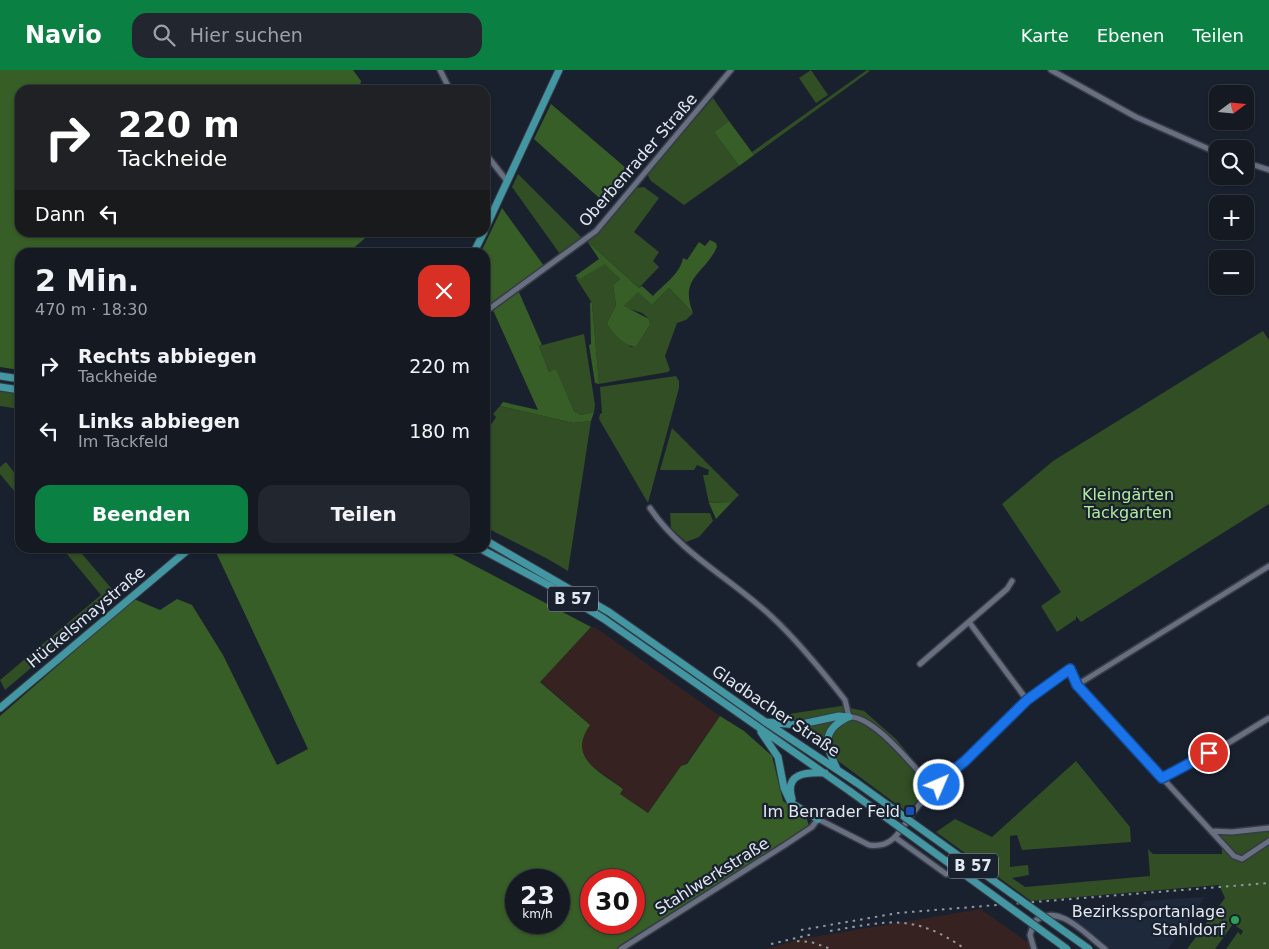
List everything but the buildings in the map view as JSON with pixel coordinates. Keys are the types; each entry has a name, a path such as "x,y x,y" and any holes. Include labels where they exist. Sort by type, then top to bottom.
{"main road":[{"path":"490,218 559,70"},
{"path":"0,376 15,378"},
{"path":"0,387 15,389"},
{"name":"Gladbacher Straße","path":"490,543 555,578 609,612 764,721 857,783 1089,949"},
{"name":"Hückelsmaystraße","path":"0,708 184,553"},
{"name":"Gladbacher Straße","path":"488,553 550,586 604,619 825,773 1067,949"},
{"path":"764,721 796,725 838,716 849,717"},
{"path":"838,770 827,749 827,740 838,722 849,717"},
{"path":"758,728 778,757 784,788 796,806 818,819"},
{"path":"796,806 790,790 796,777 804,773 825,773"}],"street":[{"path":"440,70 448,85"},
{"name":"Oberbenrader Straße","path":"490,308 596,231 731,70"},
{"path":"1051,70 1136,117 1209,149"},
{"path":"490,159 507,181"},
{"path":"1254,165 1269,170"},
{"path":"650,508 658,520 688,548 772,616 841,694 848,708 849,717 856,716 874,726 929,783 930,791 896,838 878,847 869,845 818,819"},
{"path":"1077,685 1269,566"},
{"path":"920,664 1007,589 1012,581"},
{"path":"970,622 1027,700"},
{"path":"938,783 965,761 1027,700 1070,669 1077,685 1234,856 1242,859 1269,841"},
{"path":"1162,778 1225,745 1269,718"},
{"path":"929,783 935,781 938,783"},
{"path":"930,791 938,790 938,783"},
{"name":"Stahlwerkstraße","path":"621,949 785,846 812,827 818,819"},
{"path":"1211,831 1232,832 1269,828"},
{"path":"896,838 946,874"},
{"path":"1034,949 1030,943 1030,930 1034,922 1052,914 1068,920 1105,949"}],"shaded area":[{"path":"591,627 595,627 720,716 686,764 681,766 648,813 620,794 623,788 590,765 582,754 581,738 590,725 540,681"},
{"path":"1205,897 1168,949 1110,949 1072,919 1137,911 1145,901"},
{"path":"981,909 1037,949 766,949 801,939"}],"green space":[{"path":"0,70 353,70 361,81 360,85 15,85 15,237 366,237 354,248 15,248 15,369 0,367"},
{"path":"811,70 828,95 816,103 799,78"},
{"path":"867,70 870,71 754,155 752,152"},
{"path":"713,98 729,121 714,132 739,166 684,205 651,181 647,174"},
{"path":"551,104 633,174 607,205 534,139"},
{"path":"729,121 754,155 739,166 714,132"},
{"path":"518,174 583,239 560,254 512,187"},
{"path":"644,187 659,198 634,232 659,252 653,261 659,267 639,288 587,241 612,217 636,188"},
{"path":"502,208 544,266 490,305 490,248 483,248 488,237 490,237"},
{"path":"710,240 716,243 717,247 695,277 689,291 689,301 693,313 669,288 652,305 638,292 624,306 649,319 650,325 636,347 628,345 619,338 607,323 616,305 613,285 620,279 605,264 580,279 575,276 599,259 587,241 639,288 642,286 653,296 679,269 683,258 687,260 699,242 705,246"},
{"path":"605,263 620,279 613,285 616,305 607,323 631,347 636,347 650,325 649,319 642,313 623,307 638,291 652,305 669,288 693,313 686,320 677,323 665,356 670,370 668,372 599,384 592,303 576,278 585,276"},
{"path":"518,290 542,345 539,346 549,372 556,369 574,411 581,415 594,412 591,421 573,423 500,406 503,402 538,410 493,310"},
{"path":"590,302 592,303 599,384 595,383 589,345 591,344"},
{"name":"Kleingärten Tackgarten","path":"1263,331 1269,340 1269,504 1081,622 1076,616 1076,619 1057,632 1041,606 1061,592 1002,504 1053,461"},
{"path":"584,334 595,405 594,412 581,415 574,411 556,370 549,372 539,346"},
{"path":"676,376 679,381 679,388 648,503 599,419 602,413 600,387"},
{"path":"0,391 15,393 15,408 0,406"},
{"path":"500,406 573,423 591,421 568,571 490,530 490,426 496,417 493,414"},
{"path":"672,428 739,495 732,502 709,503 703,475 708,475 709,470 697,465 694,470 660,470"},
{"path":"6,462 15,474 15,492 0,474 0,467"},
{"path":"732,502 716,519 709,503"},
{"path":"670,513 710,513 713,521 699,537 686,542 671,528"},
{"path":"66,553 81,553 117,595 5,690 0,680 101,595"},
{"path":"216,553 451,553 591,627 540,682 590,725 584,736 582,746 584,755 596,770 623,789 620,794 648,813 681,766 687,764 720,716 744,731 772,756 783,801 807,819 809,827 645,931 645,869 580,869 580,934 641,934 617,949 0,949 0,716 134,599 160,610 177,599 192,605 223,655 277,765 308,749"},
{"path":"841,706 864,711 896,739 927,777 927,790 907,812 768,709 789,714"},
{"path":"1076,761 1130,827 1131,842 1022,850 1017,835 1010,836 1010,867 1028,865 1029,875 1012,878 1025,887 1150,876 1148,849 1153,854 1222,854 1221,831 1269,829 1269,949 1226,949 1238,932 1241,935 1243,931 1233,924 1215,949 1187,949 1225,898 1219,885 1031,901 936,832 955,819 992,837"}],"railway":[{"path":"801,930 898,913 1269,883"},
{"path":"830,931 885,923 900,923 931,930 947,937 965,949"},
{"path":"771,944 813,934"},
{"path":"797,941 811,942 831,949"}],"place":[{"name":"Im Benrader Feld","path":"910,811"},
{"name":"Bezirkssportanlage Stahldorf","path":"1235,920"}],"route":[{"path":"939,785 938,783 965,761 1027,700 1070,669 1076,678 1077,685 1162,778 1209,753"}]}
